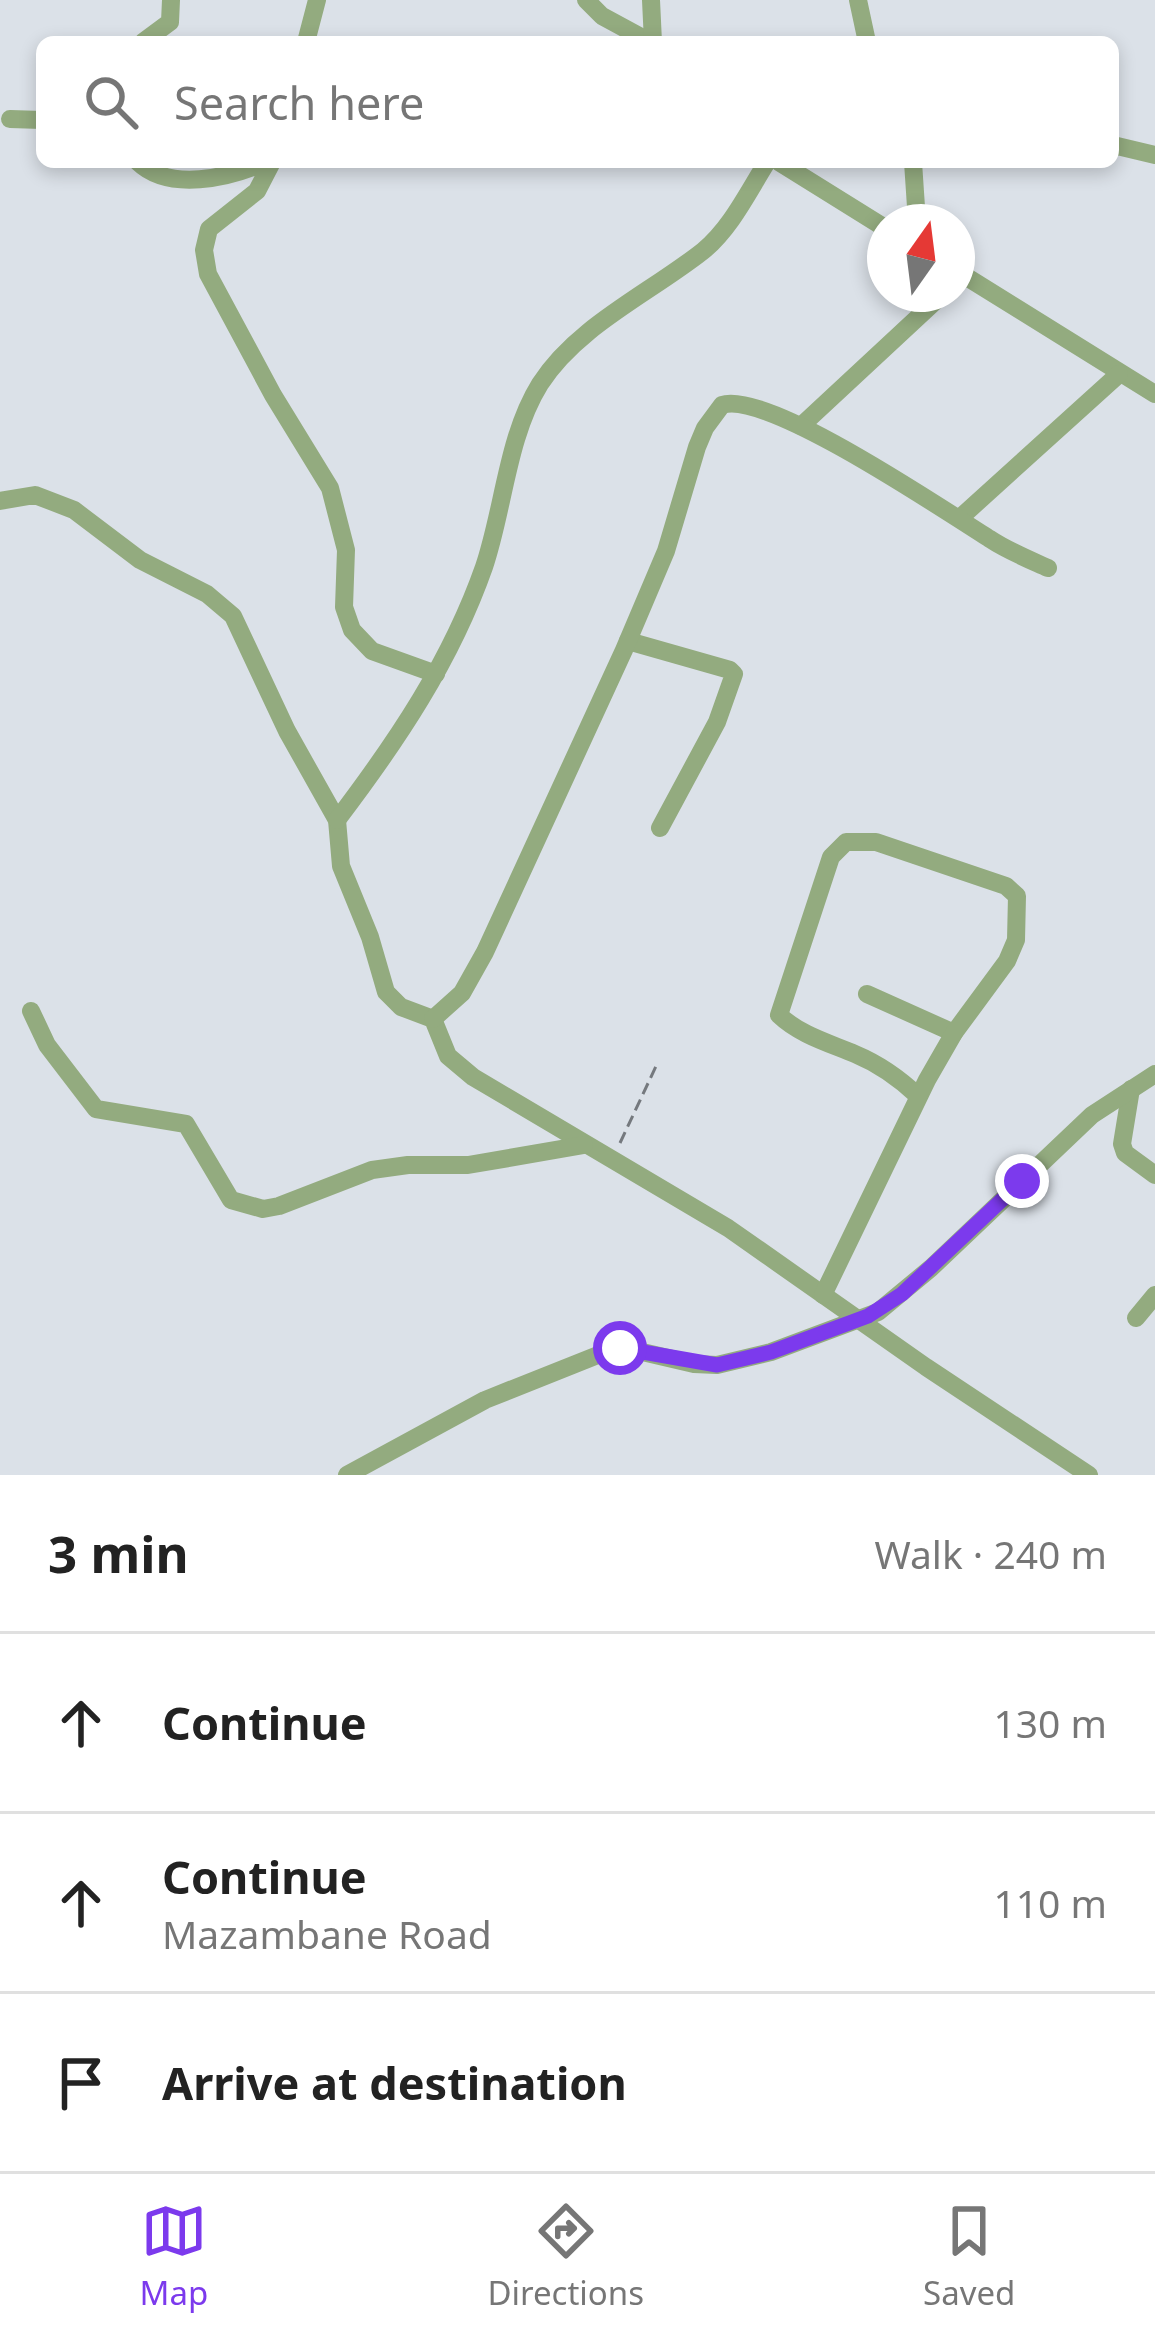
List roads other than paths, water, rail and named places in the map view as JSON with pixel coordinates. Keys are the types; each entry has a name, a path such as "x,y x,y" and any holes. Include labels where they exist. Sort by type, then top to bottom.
{"street":[{"path":"150,36 170,22 171,0"},
{"path":"308,36 317,0"},
{"path":"586,0 602,16 640,36"},
{"path":"651,36 652,0"},
{"path":"858,0 866,36"},
{"path":"10,119 36,120"},
{"path":"1119,146 1155,155"},
{"path":"144,168 178,180 252,168"},
{"path":"266,168 257,190 209,229 204,250 208,274 330,488 346,550 344,608 352,631 372,650 436,674"},
{"path":"338,820 389,751 464,618 484,566 518,435 544,377 590,334 705,249 729,223 763,168"},
{"path":"789,168 867,217"},
{"path":"913,168 915,204"},
{"path":"975,286 1119,374 1152,386"},
{"path":"801,426 924,312"},
{"path":"962,517 1119,374"},
{"path":"433,1019 471,981 628,641 666,550 697,447 722,406 743,402 801,426 962,517 988,538 1048,568"},
{"path":"0,501 24,495 58,502 94,523 140,560 221,603 241,627 286,731 338,820 340,866 370,937 386,992 401,1007 433,1019 454,1063 728,1228 1089,1475"},
{"path":"628,641 734,674 717,722 660,828"},
{"path":"823,1295 918,1096 1016,940 1016,894 1006,886 876,842 846,842 831,857 779,1015 803,1032 877,1065 918,1096"},
{"path":"867,994 954,1033"},
{"path":"31,1011 47,1045 96,1109 186,1124 226,1193 248,1207 278,1207 372,1170 467,1165 584,1144"},
{"path":"347,1475 485,1400 608,1351 638,1351 717,1365 771,1352 878,1312 1092,1115 1155,1074"},
{"path":"1131,1089 1122,1144 1125,1153 1155,1175"},
{"path":"1136,1318 1155,1295"}]}
